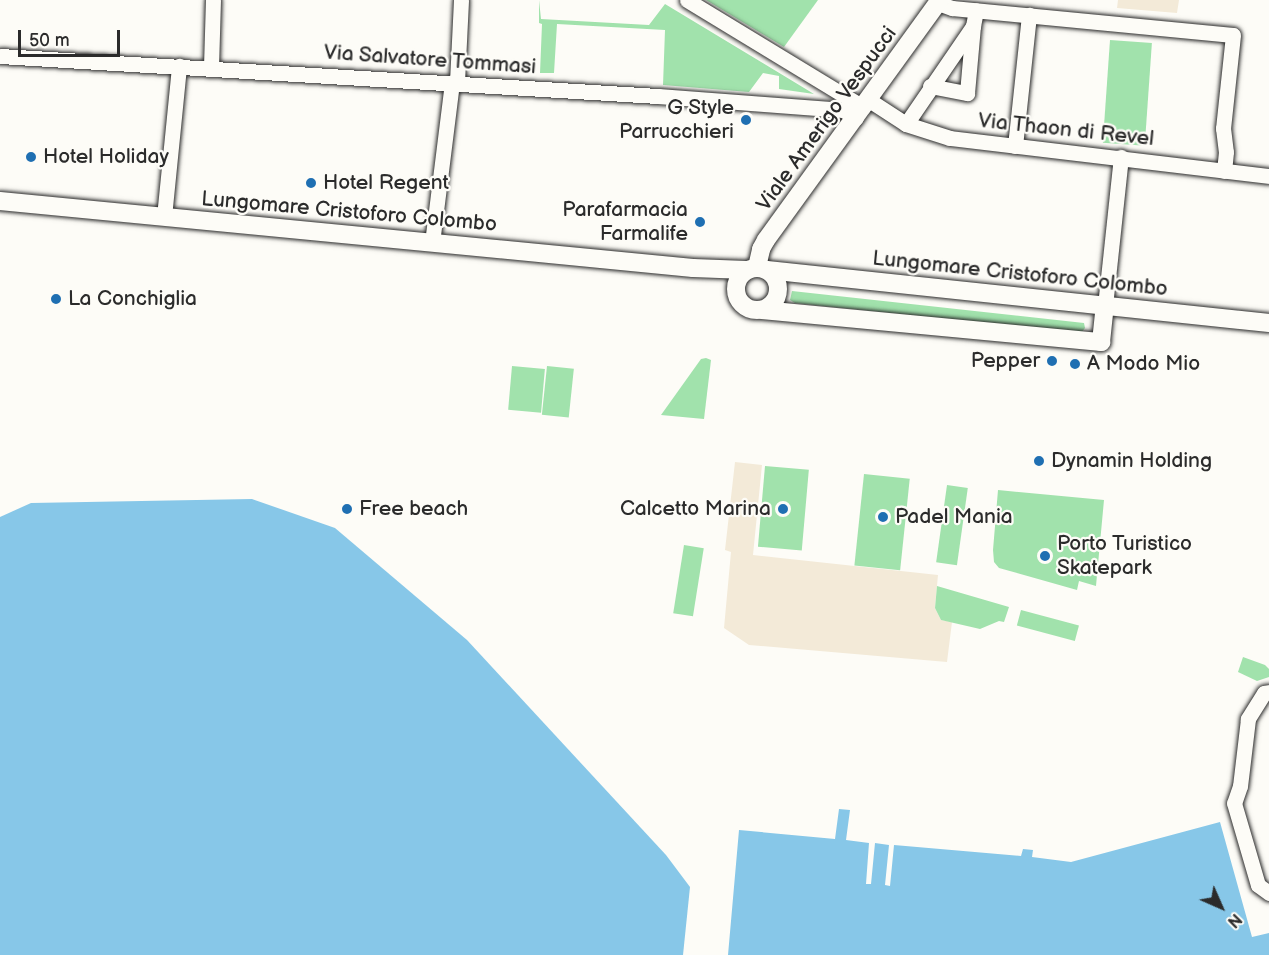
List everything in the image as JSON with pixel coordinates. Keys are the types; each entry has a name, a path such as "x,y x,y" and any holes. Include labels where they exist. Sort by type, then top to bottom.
{"street":[{"path":"211,67 213,0"},
{"path":"432,243 454,82 461,0"},
{"path":"687,0 863,108"},
{"path":"939,2 976,10 1233,34 1223,128 1226,152 1224,171"},
{"name":"Viale Amerigo Vespucci","path":"757,269 761,249 766,240 939,2"},
{"name":"Via Thaon di Revel","path":"930,86 967,93 976,10"},
{"path":"1015,146 1029,15"},
{"name":"Via Thaon di Revel","path":"906,124 973,26"},
{"name":"Via Salvatore Tommasi","path":"0,56 454,82 843,110 863,108"},
{"path":"164,217 178,66"},
{"name":"Via Thaon di Revel","path":"863,108 950,138 1269,176"},
{"path":"762,310 769,307 778,295 777,281 757,269 737,280 736,293 743,306 762,310 1101,342 1121,157"},
{"name":"Lungomare Cristoforo Colombo","path":"0,201 693,268 757,269 1269,323"},
{"name":"Lungomare Cristoforo Colombo","path":"693,268 720,281 736,293"},
{"path":"1269,692 1264,693 1248,719 1240,786 1234,803 1258,885 1269,893"}],"shaded area":[{"path":"1118,0 1179,0 1177,13 1117,8"},
{"path":"735,462 762,465 753,555 938,575 935,608 941,620 952,622 947,662 749,645 724,628 731,552 725,550"}],"green space":[{"path":"539,0 541,19 649,25 665,4 814,94 779,89 779,76 763,73 749,92 663,85 665,30 557,24 554,73 540,73 542,24 539,23"},
{"path":"706,0 818,0 784,47"},
{"path":"1110,40 1152,43 1145,146 1103,143"},
{"path":"792,291 1084,323 1085,328 1081,333 795,303 790,300"},
{"path":"701,359 711,360 704,419 661,415"},
{"path":"512,366 545,369 541,413 508,410"},
{"path":"547,366 574,369 569,418 542,415"},
{"name":"Calcetto Marina","path":"765,466 809,470 802,551 758,547"},
{"name":"Padel Mania","path":"864,474 910,479 900,570 854,565"},
{"path":"947,485 968,488 957,565 936,562"},
{"path":"998,490 1104,500 1096,586 1079,581 1077,590 999,568 994,562 993,550"},
{"path":"684,545 704,548 693,616 673,613"},
{"path":"937,586 1009,607 1004,622 999,621 980,629 941,620 935,608"},
{"path":"1021,610 1079,626 1075,641 1017,625"},
{"path":"1243,657 1265,665 1269,669 1269,677 1257,681 1238,672"}],"water":[{"path":"252,499 335,528 467,640 666,855 690,887 683,955 0,955 0,517 31,503"},
{"path":"839,809 850,810 846,840 869,843 866,884 871,884 875,843 889,845 885,885 890,886 894,845 1021,856 1023,849 1033,850 1032,857 1071,862 1220,822 1252,937 1269,933 1269,955 728,955 739,830 835,839"}],"place":[{"name":"G Style Parrucchieri","path":"746,120"},
{"name":"Hotel Holiday","path":"31,157"},
{"name":"Hotel Regent","path":"311,183"},
{"name":"Parafarmacia Farmalife","path":"700,222"},
{"name":"La Conchiglia","path":"56,299"},
{"name":"Pepper","path":"1052,361"},
{"name":"A Modo Mio","path":"1075,364"},
{"name":"Dynamin Holding","path":"1039,461"},
{"name":"Free beach","path":"347,509"},
{"name":"Calcetto Marina","path":"783,509"},
{"name":"Padel Mania","path":"883,517"},
{"name":"Porto Turistico Skatepark","path":"1045,556"}]}
